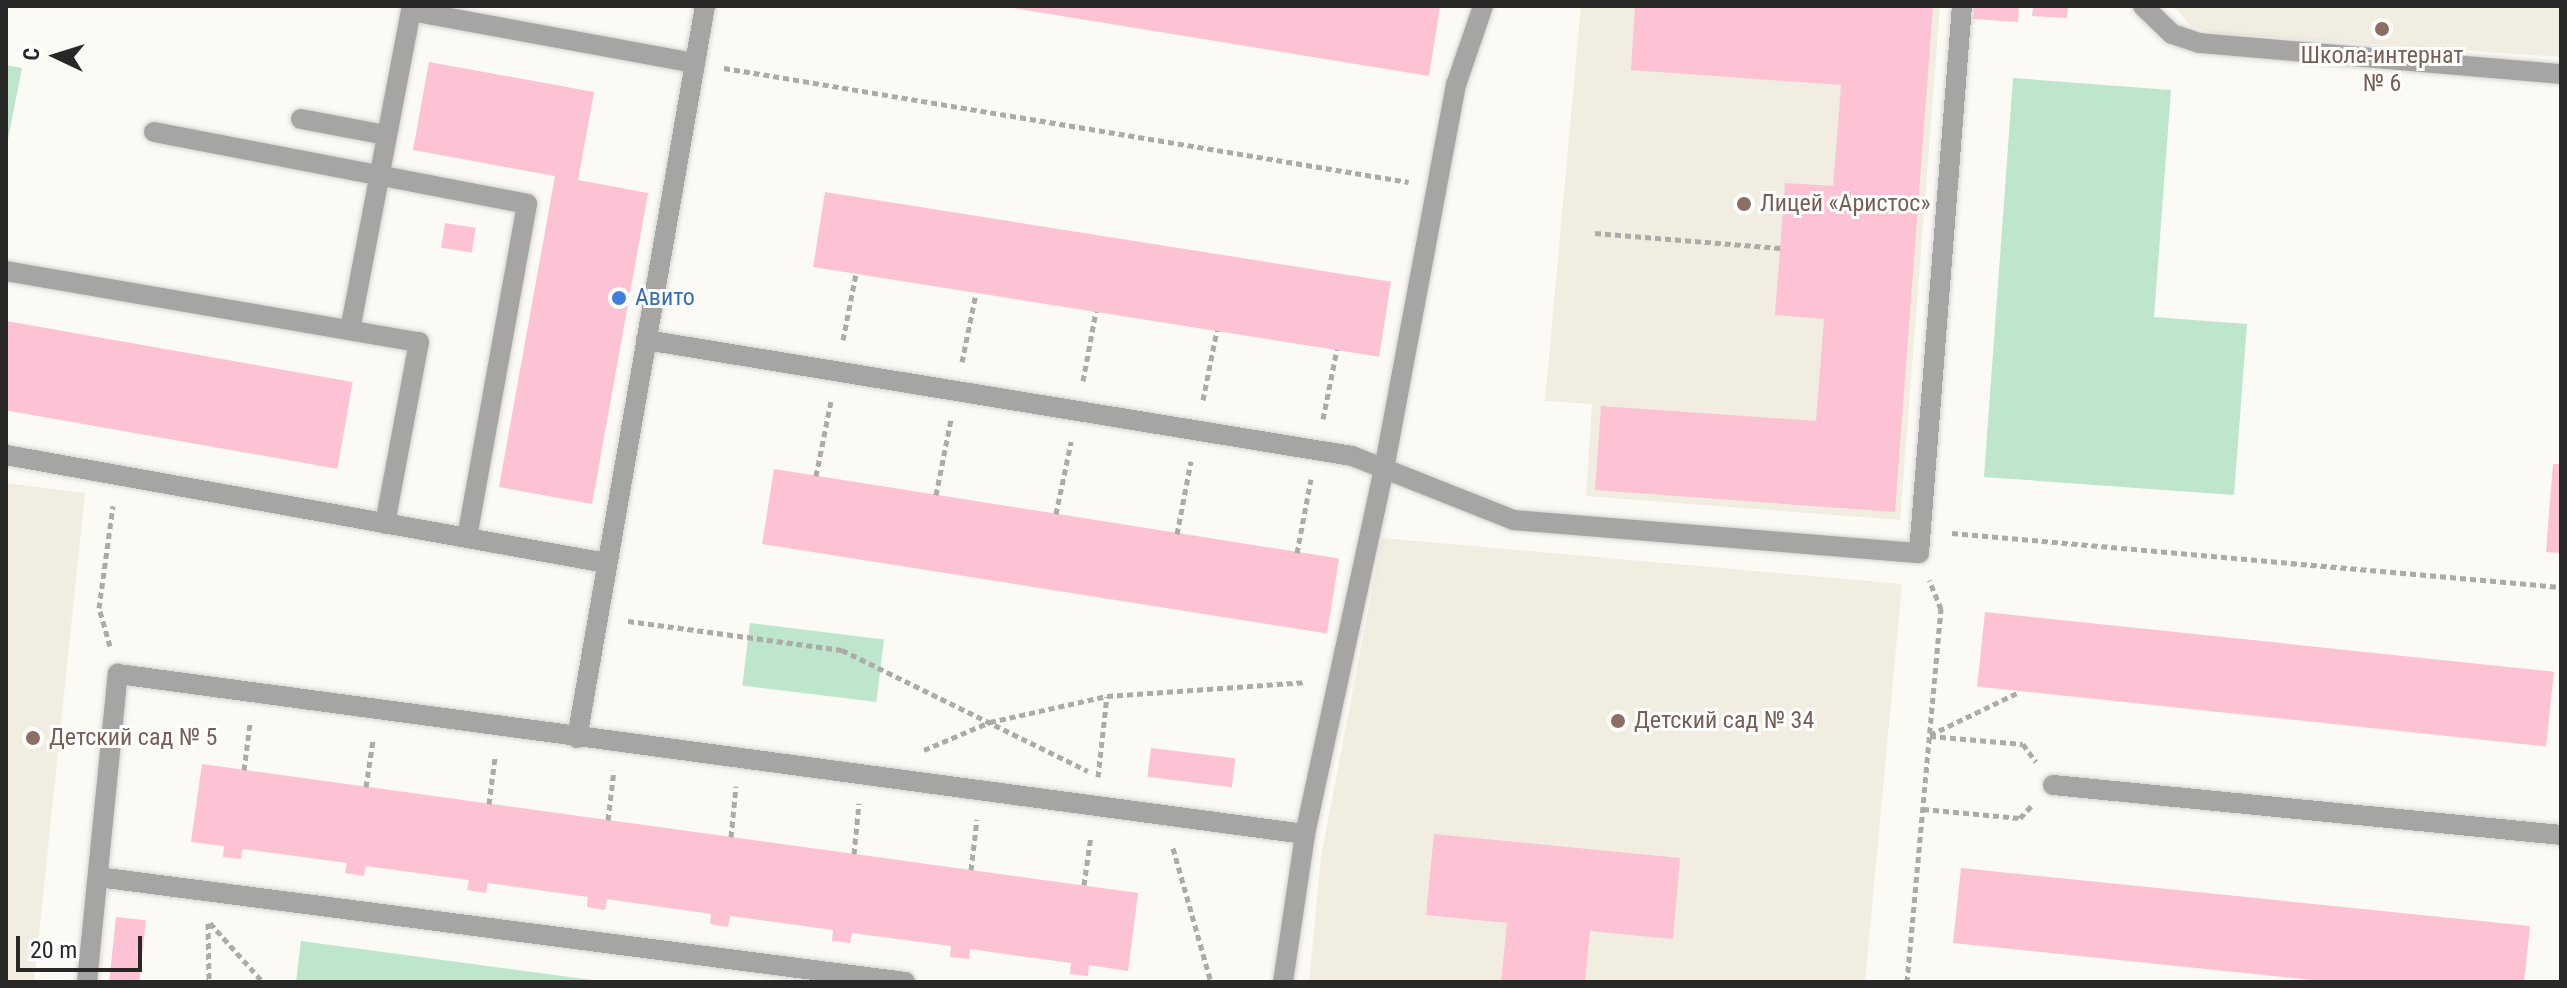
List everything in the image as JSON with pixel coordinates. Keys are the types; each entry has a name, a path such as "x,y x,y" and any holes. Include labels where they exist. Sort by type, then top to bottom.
{"lane":[{"path":"577,738 705,6"},
{"path":"1283,982 1305,834 1384,469 1456,85 1483,6"},
{"path":"646,340 1352,456 1514,520 1919,553 1962,6"},
{"path":"2143,6 2172,34 2199,43 2561,74"},
{"path":"350,330 411,8 695,63"},
{"path":"301,119 386,135"},
{"path":"154,132 527,204 467,538"},
{"path":"6,271 419,342 385,524"},
{"path":"6,455 606,563"},
{"path":"87,982 118,674 1305,834"},
{"path":"2053,785 2561,835"},
{"path":"98,877 905,982"}],"path":[{"path":"695,63 1437,187"},
{"path":"1595,233 1780,248"},
{"path":"117,475 99,608 118,674"},
{"path":"1920,530 2561,587"},
{"path":"1907,982 1941,609 1919,553"},
{"path":"597,617 842,650 1109,781"},
{"path":"919,752 990,722 1107,696 1338,679"},
{"path":"1930,736 2019,692"},
{"path":"244,770 254,693"},
{"path":"1084,885 1107,696"},
{"path":"366,787 377,710"},
{"path":"489,804 498,727"},
{"path":"1923,809 2020,818 2053,785 2023,744 1930,736"},
{"path":"608,820 618,743"},
{"path":"731,837 739,759"},
{"path":"854,854 863,775"},
{"path":"971,870 980,791"},
{"path":"1163,815 1211,982"},
{"path":"188,889 208,921 263,982"},
{"path":"208,921 209,982"}],"shaded area":[{"name":"Лицей «Аристос»","path":"1581,6 1940,6 1900,520 1586,496 1592,404 1545,401"},
{"name":"Школа-интернат № 6","path":"2174,6 2561,6 2561,57 2215,33 2191,26"},
{"name":"Детский сад № 5","path":"6,483 85,493 34,982 6,982"},
{"name":"Детский сад № 34","path":"1382,538 1902,584 1865,982 1309,982 1321,857"}],"green space":[{"path":"6,65 22,68 6,149"},
{"path":"2013,78 2171,90 2154,317 2247,324 2234,495 1984,477"},
{"path":"750,623 884,639 876,702 742,686"},
{"path":"301,941 607,982 296,982"}],"building":[{"path":"1001,6 1440,6 1429,76"},
{"path":"1635,6 1933,6 1895,512 1595,490 1601,406 1816,421 1824,319 1775,315 1785,183 1833,186 1841,85 1631,70"},
{"path":"1974,6 2019,6 2018,22 1973,19"},
{"path":"2033,6 2068,6 2067,18 2032,16"},
{"path":"429,62 594,92 578,180 648,193 592,504 499,487 555,176 413,150"},
{"path":"825,192 1391,282 1379,357 813,267"},
{"path":"445,223 476,228 472,253 441,248"},
{"path":"6,321 353,382 337,469 6,410"},
{"path":"2553,464 2561,464 2561,553 2546,552"},
{"path":"774,469 1339,558 1327,634 762,544"},
{"path":"1985,612 2554,672 2546,746 1977,687"},
{"path":"1151,748 1235,758 1232,787 1147,777"},
{"path":"202,764 1138,893 1128,971 1089,965 1088,976 1070,974 1071,963 970,949 969,959 950,957 951,946 852,933 850,943 832,941 833,930 730,916 728,927 710,924 711,914 607,899 605,910 587,907 588,897 488,883 486,893 467,890 469,880 366,866 364,876 345,873 347,863 242,849 241,859 223,857 224,846 191,842"},
{"path":"1434,834 1680,858 1673,939 1590,931 1585,982 1501,982 1507,923 1426,915"},
{"path":"1961,868 2530,926 2524,982 2333,982 1953,943"},
{"path":"116,917 146,920 139,982 109,982"}],"place":[{"name":"Школа-интернат № 6","path":"2382,29"},
{"name":"Лицей «Аристос»","path":"1744,204"},
{"name":"Авито","path":"619,298"},
{"name":"Детский сад № 34","path":"1618,721"},
{"name":"Детский сад № 5","path":"33,738"}]}
